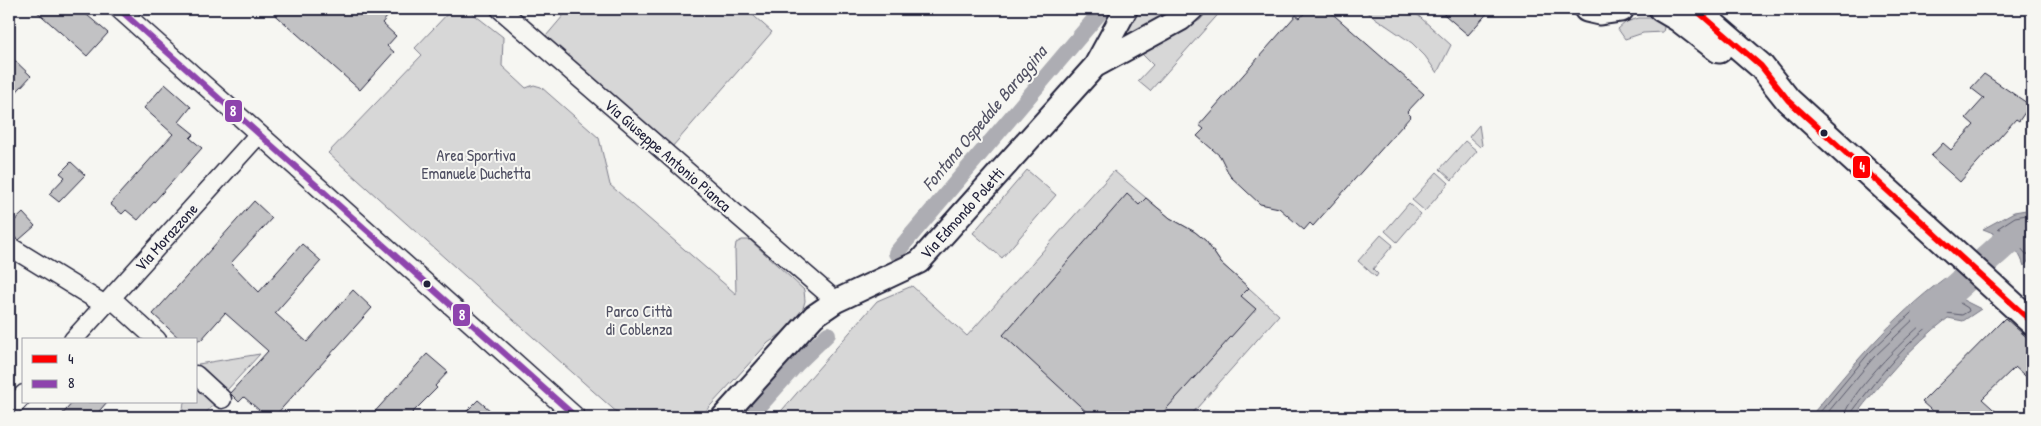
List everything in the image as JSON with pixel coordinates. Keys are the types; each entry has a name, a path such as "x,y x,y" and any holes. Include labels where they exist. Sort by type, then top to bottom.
{"main road":[{"path":"1587,9 1600,12 1621,9"},
{"path":"1662,9 1679,18 1748,73 1788,100 2032,322"},
{"path":"1696,9 1761,66 1788,100"}],"street":[{"path":"119,9 576,417"},
{"name":"Via Giuseppe Antonio Pianca","path":"500,9 836,301"},
{"name":"Via Edmondo Poletti","path":"723,417 814,316 836,301 918,262 1095,66 1126,9"},
{"path":"1166,9 1182,9"},
{"name":"Via Edmondo Poletti","path":"1095,66 1181,19 1192,9"},
{"name":"Via Morazzone","path":"75,338 259,134"},
{"path":"9,246 108,302 154,338"},
{"path":"198,377 222,399"},
{"path":"9,411 22,396"}],"green space":[{"path":"452,9 467,9 503,37 502,66 526,88 534,85 541,87 599,138 610,185 736,294 735,250 736,243 742,240 750,240 804,290 805,301 802,312 785,331 768,343 700,417 622,417 328,153 422,55 415,48"},
{"path":"569,9 746,9 772,32 672,147 546,36"},
{"path":"1132,9 1151,9 1169,17 1105,58"},
{"path":"1210,9 1223,9 1150,91 1138,81 1153,65 1140,52 1200,20"},
{"path":"1362,9 1411,9 1451,45 1437,73 1425,56 1412,43"},
{"path":"1639,18 1653,18 1665,22 1663,32 1643,33 1625,39 1618,29 1626,22"},
{"path":"1479,125 1482,145 1480,147 1469,137"},
{"path":"1465,141 1477,151 1452,180 1440,169"},
{"path":"1027,170 1056,195 1002,258 973,233"},
{"path":"1114,171 1170,218 1195,232 1206,241 1221,263 1279,315 1189,417 776,417 877,301 912,286 967,336"},
{"path":"1437,172 1449,183 1425,211 1412,200"},
{"path":"1409,203 1421,214 1397,242 1385,231"},
{"path":"1381,235 1393,245 1373,269 1378,274 1376,277 1358,261"},
{"path":"260,354 227,390 198,364"},
{"path":"198,387 215,403 202,417 182,417 184,404 198,404"}],"water":[{"path":"2032,209 2032,257 2024,266 2018,252 2009,242 1983,229 2014,212"},
{"path":"1945,278 1963,300 1981,309 1963,321 1948,318 1934,329 1898,364 1854,417 1810,417 1873,343 1907,309"}],"building":[{"path":"34,9 80,9 108,33 87,56"},
{"path":"269,9 394,9 382,23 396,36 387,46 394,52 360,90"},
{"path":"1308,9 1327,9 1424,94 1407,112 1411,116 1313,226 1310,223 1304,230 1279,208 1260,204 1230,176 1220,156 1197,136 1204,129 1199,125 1296,15 1300,18"},
{"path":"1438,9 1491,9 1468,35"},
{"path":"9,55 31,76 9,100"},
{"path":"1984,74 2030,105 2019,121 2016,119 1960,182 1931,156 1943,143 1951,150 1974,125 1966,118 1984,98 1971,88"},
{"path":"165,84 191,107 179,122 194,134 190,138 202,148 138,220 126,210 122,214 110,204 173,134 144,108"},
{"path":"71,162 85,175 59,202 49,194 65,177 60,173"},
{"path":"1127,194 1139,205 1146,198 1170,218 1195,232 1206,241 1221,263 1249,288 1241,296 1256,309 1159,417 1092,417 1003,335"},
{"path":"254,201 272,218 231,263 259,292 302,244 321,261 275,313 307,342 353,290 372,308 274,417 267,417 244,397 239,402 230,393 268,351 225,313 201,340 198,340 198,338 179,338 153,314"},
{"path":"23,213 35,226 19,240 9,235 9,226"},
{"path":"2005,318 2032,342 2032,382 2015,367 1982,399 2002,417 1939,417 1922,402"},
{"path":"427,354 448,372 435,386 437,388 408,417 370,417"},
{"path":"478,400 498,417 461,417"},
{"path":"71,404 105,404 94,417 60,417"}],"waterway":[{"name":"Fontana Ospedale Baraggina","path":"896,253 1103,9"},
{"path":"1925,315 2004,244 2022,232 2032,231"},
{"name":"Fontana Ospedale Baraggina","path":"750,417 797,364 828,334"}],"transit line":[{"name":"8","path":"119,9 576,417"},
{"name":"4","path":"1695,9 1761,66 1788,100 2032,322"}],"park label":[{"name":"Area Sportiva Emanuele Duchetta","path":"476,164"},
{"name":"Parco Città di Coblenza","path":"639,320"}]}
